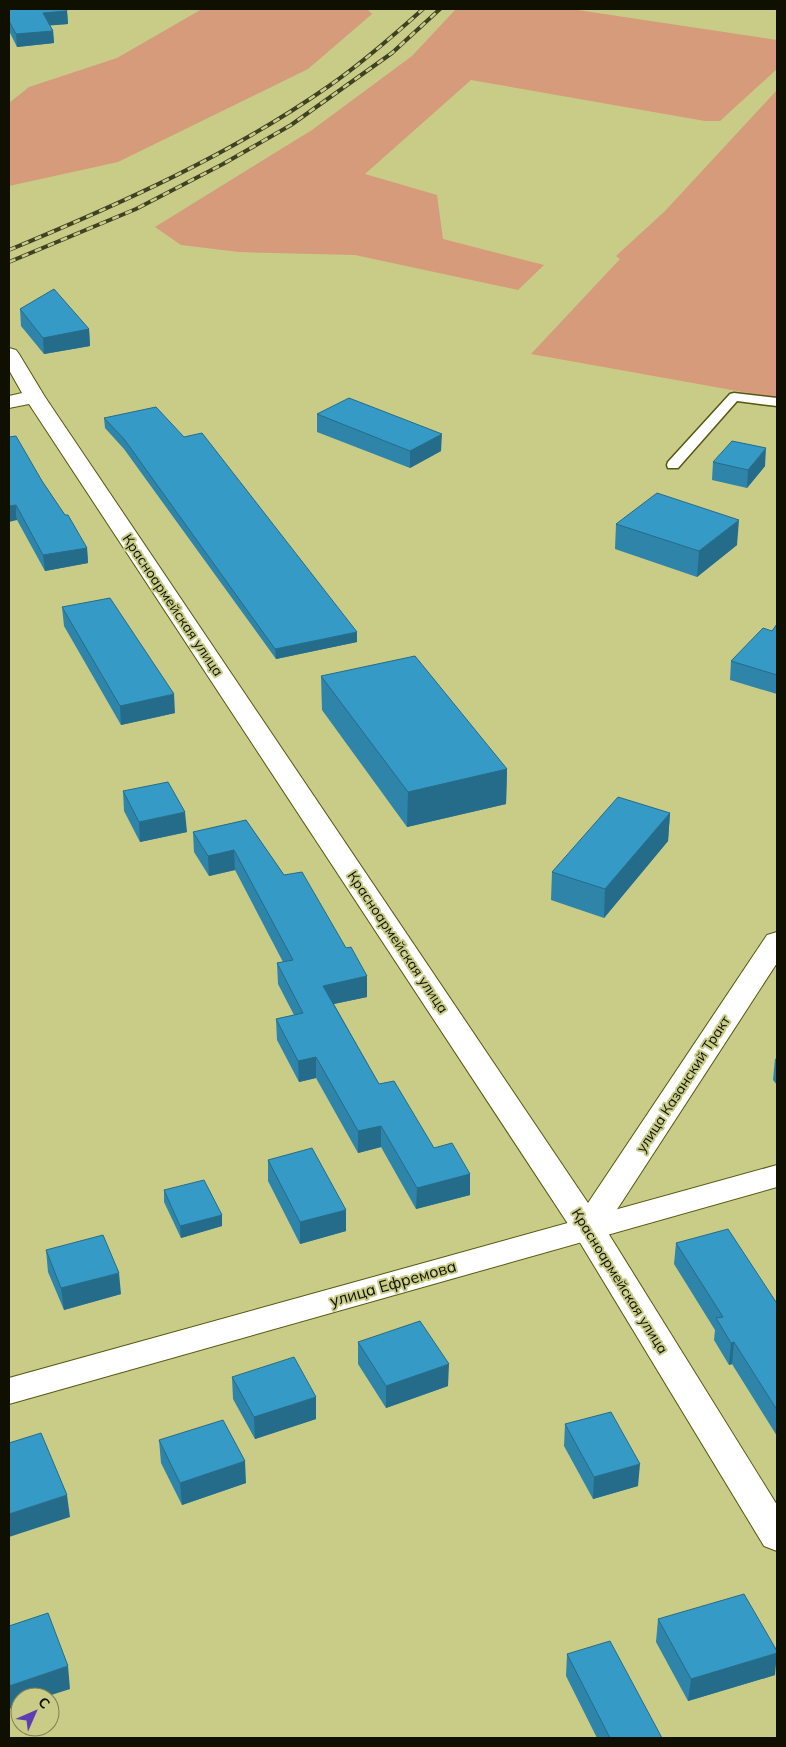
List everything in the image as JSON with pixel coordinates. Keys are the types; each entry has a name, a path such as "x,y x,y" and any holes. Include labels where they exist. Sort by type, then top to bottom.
{"street":[{"name":"Красноармейская улица","path":"9,354 22,400 588,1228 777,1536"},
{"name":"улица Казанский Тракт","path":"588,1228 777,941"},
{"name":"улица Ефремова","path":"9,1391 777,1176"}],"lane":[{"path":"673,465 734,397 777,402"}],"shaded area":[{"path":"202,9 367,9 372,14 308,69 118,162 9,186 9,103 29,87 117,58"},
{"path":"456,9 571,9 777,40 777,69 720,121 705,121 471,80 365,174 437,195 443,239 544,265 518,290 355,255 239,252 181,245 155,227 312,130 412,56"},
{"path":"777,90 777,398 531,354 620,259 616,256 665,211"}],"building":[{"path":"9,9 66,9 67,11 43,13 53,31 16,34 9,21"},
{"path":"54,289 89,329 43,338 20,309"},
{"path":"349,398 442,434 410,451 317,414"},
{"path":"156,407 184,437 202,433 357,632 275,649 124,439 104,418"},
{"path":"16,436 42,481 65,515 68,515 87,548 43,555 16,505 9,506 9,437"},
{"path":"732,441 766,448 748,470 713,462"},
{"path":"657,493 739,520 699,551 616,524"},
{"path":"110,598 174,694 120,706 62,607"},
{"path":"777,624 777,675 731,661 763,628 772,631"},
{"path":"415,656 507,769 408,792 321,676"},
{"path":"168,782 185,812 139,822 123,791"},
{"path":"618,797 670,813 605,889 552,872"},
{"path":"246,820 284,875 302,872 346,948 351,947 367,976 323,986 379,1084 394,1081 434,1148 452,1143 470,1174 417,1188 381,1126 358,1131 316,1057 298,1061 276,1019 303,1013 277,963 293,960 234,850 208,856 193,832"},
{"path":"312,1148 346,1210 300,1222 268,1160"},
{"path":"204,1180 222,1215 180,1226 164,1190"},
{"path":"728,1229 777,1302 777,1410 734,1342 731,1343 716,1318 723,1317 676,1243"},
{"path":"103,1235 119,1273 61,1288 46,1250"},
{"path":"420,1321 449,1364 386,1386 358,1342"},
{"path":"294,1357 316,1397 254,1417 232,1377"},
{"path":"611,1412 640,1464 594,1477 565,1424"},
{"path":"223,1420 245,1461 180,1483 159,1440"},
{"path":"41,1433 67,1495 9,1514 9,1443"},
{"path":"744,1594 777,1653 691,1679 658,1619"},
{"path":"48,1613 68,1666 9,1686 9,1626"},
{"path":"610,1641 662,1738 610,1738 567,1654"}],"railway":[{"path":"9,250 92,215 174,177 253,134 329,86 377,49 423,9"},
{"path":"9,262 136,209 223,164 291,125 392,53 440,9"}]}
